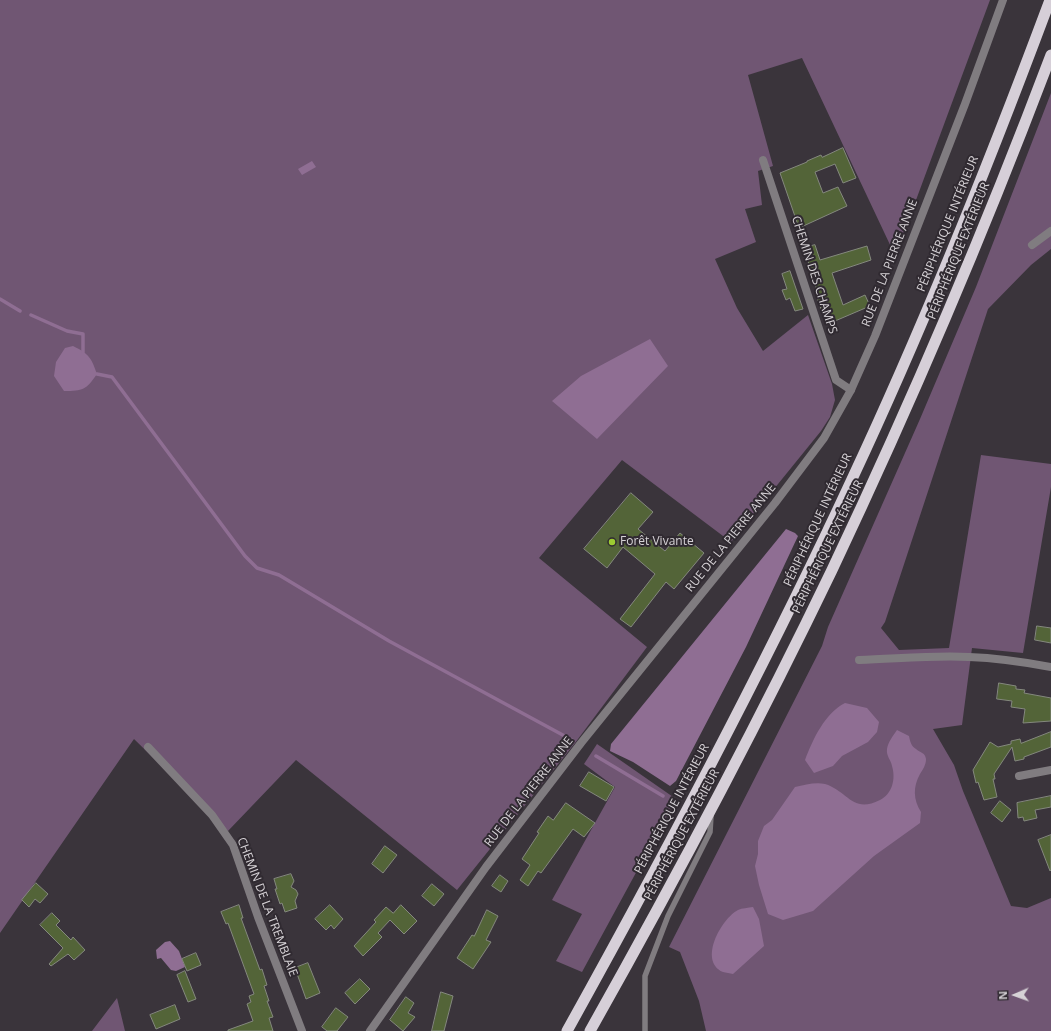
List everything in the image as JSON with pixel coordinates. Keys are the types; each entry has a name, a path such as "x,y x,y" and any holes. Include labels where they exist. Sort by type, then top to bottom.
{"highway":[{"name":"PÉRIPHÉRIQUE INTÉRIEUR","path":"567,1031 695,795 767,656 836,514 908,356 964,222 1050,0"},
{"name":"PÉRIPHÉRIQUE EXTÉRIEUR","path":"590,1031 712,808 817,601 884,460 936,343 984,228 1051,56"}],"street":[{"name":"RUE DE LA PIERRE ANNE","path":"370,1031 490,861 581,743 799,472 824,438 851,390 903,266 1003,0"},
{"name":"CHEMIN DES CHAMPS","path":"764,160 836,380 851,390"},
{"path":"1032,245 1051,231"},
{"path":"859,660 969,657 1029,663 1051,667"},
{"name":"CHEMIN DE LA TREMBLAIE","path":"148,747 212,815 233,845 258,917 302,1031"},
{"path":"1019,776 1051,770"}],"lane":[{"path":"645,1031 644,976 668,916 710,832 712,808"}],"shaded area":[{"path":"0,0 990,0 899,246 892,249 802,58 748,75 773,166 758,171 762,205 745,209 756,242 715,259 737,308 763,351 808,315 832,384 835,400 830,417 821,431 731,542 622,460 539,558 647,647 575,743 457,890 296,760 228,831 134,739 0,933"},
{"path":"1051,93 1051,249 1031,265 988,309 885,622 881,628 899,650 949,648 981,455 1051,464 1051,487 1023,653 972,648 962,725 933,729 954,765 963,791 1011,906 1027,908 1051,898 1051,1031 706,1031 699,1001 680,952 669,947 822,646 828,627 920,419 976,287"},
{"path":"312,161 316,167 302,175 298,169"},
{"path":"650,339 668,366 597,439 552,401 581,376"},
{"path":"73,346 83,351 89,357 97,374 84,388 76,391 64,391 54,376 56,362 65,348"},
{"path":"786,529 798,536 746,647 676,781 670,786 633,762 610,751 611,744"},
{"path":"845,703 867,708 879,722 877,732 868,742 842,756 833,766 814,773 805,760 812,744 820,727 831,713"},
{"path":"897,730 909,736 910,742 923,754 926,759 915,788 916,802 921,812 920,823 874,856 813,911 783,920 768,914 755,866 758,854 758,841 764,826 772,820 795,787 821,783 833,787 856,803 871,804 880,800 888,794 892,786 894,776 887,754 887,749"},
{"path":"597,744 676,799 582,972 556,961 582,914 552,900 615,787 584,764"},
{"path":"753,907 759,919 764,946 733,974 723,972 716,967 712,959 712,950 719,931 731,915 738,910"},
{"path":"170,941 179,951 185,967 176,971 171,970 161,958 157,959 156,950 165,942"},
{"path":"117,998 125,1031 92,1031"}],"building":[{"path":"843,148 856,178 843,183 835,164 815,172 823,193 838,187 847,206 799,228 780,173 821,155 822,157"},
{"path":"815,245 820,260 867,246 871,260 832,273 843,305 865,295 870,306 828,324 815,292 817,291 804,248"},
{"path":"790,271 803,309 795,311 790,298 786,300 782,290 787,289 782,274"},
{"path":"631,493 653,512 638,529 665,551 680,533 704,553 674,589 666,582 631,627 620,619 655,574 623,547 607,568 584,549"},
{"path":"1037,626 1051,628 1051,643 1035,640"},
{"path":"999,683 1016,686 1016,689 1025,690 1024,693 1051,698 1051,721 1023,723 1025,709 1011,707 1012,701 997,699"},
{"path":"1051,732 1051,747 1024,757 1024,759 1015,761 1012,747 994,774 995,779 993,779 997,797 984,800 978,782 976,783 973,770 990,742 998,747 1011,744 1011,741 1020,739 1021,743"},
{"path":"589,772 614,787 606,801 580,786"},
{"path":"1051,796 1051,807 1035,810 1037,818 1024,821 1023,817 1018,818 1017,803"},
{"path":"1000,801 1011,810 1002,822 991,813"},
{"path":"566,803 595,823 584,837 573,829 541,873 538,871 528,886 520,880 530,865 522,859 548,816 553,820"},
{"path":"1051,835 1051,870 1050,871 1038,840"},
{"path":"385,846 397,855 383,873 372,864"},
{"path":"291,874 294,881 291,887 296,890 298,894 295,901 297,908 285,912 282,903 280,904 275,889 277,889 274,879"},
{"path":"500,875 508,881 501,892 492,886"},
{"path":"36,883 48,894 40,903 35,899 29,907 22,900"},
{"path":"432,884 444,894 434,906 422,896"},
{"path":"239,905 243,918 241,918 267,985 264,986 269,1001 267,1001 273,1017 269,1018 273,1031 228,1031 253,1021 247,1004 251,1002 249,996 254,994 228,923 226,924 221,912"},
{"path":"330,905 343,919 334,929 331,925 326,930 315,919"},
{"path":"401,905 417,921 404,934 390,920 378,933 382,937 363,956 354,946 376,922 374,920 386,907 393,913"},
{"path":"487,910 498,916 486,940 491,942 473,969 457,958 472,935 474,936"},
{"path":"52,913 60,921 56,925 71,940 73,937 85,950 74,960 68,954 51,966 49,964 63,948 40,925"},
{"path":"196,953 201,965 187,971 182,959"},
{"path":"308,963 320,993 306,999 295,968"},
{"path":"185,971 196,999 188,1002 177,975"},
{"path":"360,979 370,989 355,1004 345,993"},
{"path":"441,992 453,996 444,1031 432,1031"},
{"path":"406,997 414,1003 408,1013 415,1017 403,1031 390,1020"},
{"path":"175,1005 180,1019 156,1029 150,1015"},
{"path":"336,1008 348,1017 337,1031 327,1031 322,1027"}],"waterway":[{"path":"0,299 20,311"},
{"path":"31,315 67,331 83,334 83,352"},
{"path":"97,374 112,377 245,556 257,568 279,575 389,641 572,740"},
{"path":"596,756 663,796"}],"place":[{"name":"Forêt Vivante","path":"612,542"}]}
